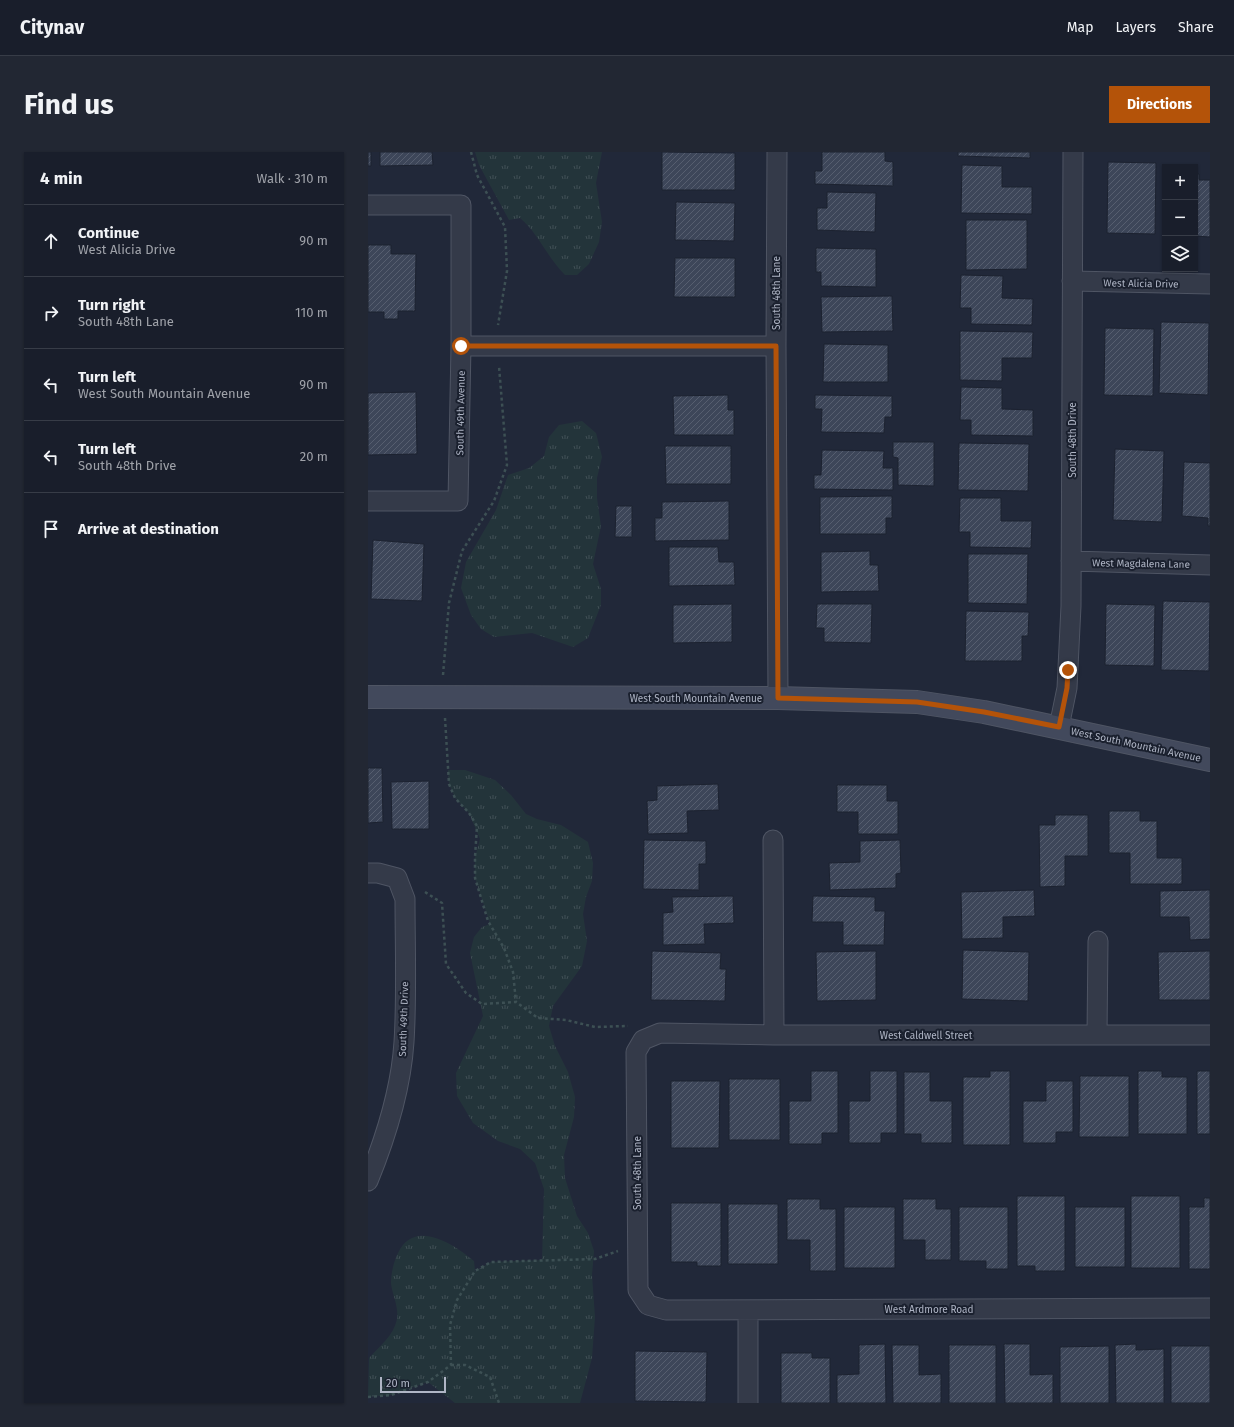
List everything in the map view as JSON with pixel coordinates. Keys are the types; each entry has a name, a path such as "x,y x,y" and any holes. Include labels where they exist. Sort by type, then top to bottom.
{"street":[{"name":"South 48th Lane","path":"777,152 776,346 778,698"},
{"name":"South 48th Drive","path":"1059,727 1067,688 1071,561 1072,152"},
{"name":"South 49th Avenue","path":"368,205 461,205 461,346 458,501 368,501"},
{"name":"West Alicia Drive","path":"1072,281 1210,284"},
{"path":"461,346 776,346"},
{"name":"West Magdalena Lane","path":"1071,561 1210,565"},
{"name":"West South Mountain Avenue","path":"368,697 778,698 917,702 984,712 1210,760"},
{"path":"773,840 774,1036"},
{"path":"368,873 378,873 397,878"},
{"name":"South 49th Drive","path":"368,1181 396,1098 404,1042 405,898 397,878"},
{"path":"1097,1035 1098,941"},
{"name":"West Caldwell Street","path":"643,1040 660,1032 774,1036 1210,1035"},
{"name":"South 48th Lane","path":"643,1040 636,1052 637,1248 638,1290 648,1305"},
{"name":"West Ardmore Road","path":"648,1305 666,1310 1210,1308"},
{"path":"748,1310 748,1403"}],"path":[{"path":"471,152 477,175 505,228 507,271 499,316"},
{"path":"443,697 449,784 455,798 469,813 477,826 475,857 476,878 488,921 504,948 512,972 516,1002"},
{"path":"397,878 433,896 442,903 446,964 466,993 482,1004 516,1002 538,1018 566,1020 595,1027 622,1025 634,1026 643,1040"},
{"path":"451,1365 450,1325 457,1300 475,1271 491,1262 595,1259 621,1250 637,1248"},
{"path":"368,1397 391,1395 428,1382 451,1365 465,1365 490,1377 499,1403"}],"green space":[{"path":"475,152 602,152 596,183 602,222 599,242 589,264 577,275 565,275 553,261 532,231 520,218 509,220 479,165"},
{"path":"582,421 596,433 602,457 597,478 597,498 601,526 593,564 601,589 601,605 588,638 573,647 532,633 494,637 481,629 471,615 461,588 466,562 496,510 508,475 529,468 544,456 549,437 559,425"},
{"path":"448,770 465,770 495,780 511,795 526,814 537,819 561,825 588,842 593,863 592,881 586,897 583,914 587,941 582,966 553,1006 549,1026 555,1046 568,1072 575,1097 574,1117 564,1155 565,1178 577,1216 588,1233 594,1251 592,1275 595,1317 592,1358 580,1403 455,1403 428,1382 391,1395 368,1397 369,1358 390,1335 397,1319 397,1310 391,1283 393,1267 398,1253 405,1243 414,1237 424,1236 445,1242 466,1254 474,1261 475,1271 491,1262 542,1260 544,1189 535,1163 520,1149 498,1141 473,1123 457,1096 456,1073 483,1016 470,953 474,937 482,927 490,924 475,878 475,857 480,839 469,813 455,798 449,784"}],"building":[{"path":"368,152 371,152 371,166 368,166"},
{"path":"380,152 432,152 433,165 380,166"},
{"path":"662,152 735,153 735,190 662,190"},
{"path":"822,152 885,152 885,161 893,162 893,186 815,184 815,171 822,171"},
{"path":"958,152 1030,152 1030,158 958,156"},
{"path":"1108,162 1156,163 1155,234 1107,233"},
{"path":"962,165 1002,166 1002,187 1032,187 1032,214 961,213"},
{"path":"1198,174 1199,180 1210,180 1210,237 1198,236"},
{"path":"827,192 876,193 875,232 817,230 817,208 827,208"},
{"path":"676,202 735,203 734,241 675,240"},
{"path":"966,220 1027,220 1027,269 966,270"},
{"path":"368,245 391,245 391,254 416,254 415,311 398,311 398,319 384,319 384,312 368,312"},
{"path":"816,248 876,249 876,287 821,286 821,272 816,272"},
{"path":"675,258 735,258 735,297 674,297"},
{"path":"961,275 1003,276 1002,298 1033,299 1032,325 971,324 971,308 960,308"},
{"path":"892,296 893,331 822,332 821,297"},
{"path":"1161,322 1209,323 1208,395 1159,393"},
{"path":"1105,328 1154,329 1153,396 1104,395"},
{"path":"960,331 1033,332 1032,358 1002,358 1002,381 960,380"},
{"path":"824,344 888,345 888,382 823,382"},
{"path":"961,387 1002,388 1002,409 1033,410 1033,436 971,435 971,420 960,420"},
{"path":"416,392 417,454 368,455 368,393"},
{"path":"728,395 728,410 734,410 734,435 674,435 673,396"},
{"path":"815,395 892,396 892,417 885,417 884,433 821,432 822,409 815,409"},
{"path":"893,442 934,442 934,486 898,485 898,458 893,457"},
{"path":"959,443 1029,444 1028,491 958,490"},
{"path":"665,446 731,446 731,484 666,484"},
{"path":"1115,449 1164,451 1162,522 1113,520"},
{"path":"822,450 884,451 883,468 893,468 893,490 814,489 814,475 821,475"},
{"path":"1184,462 1210,463 1210,526 1208,526 1208,518 1182,516"},
{"path":"892,496 892,518 886,518 886,534 820,534 820,497"},
{"path":"960,498 1001,498 1001,521 1032,521 1031,548 970,547 970,532 959,532"},
{"path":"729,501 729,540 655,541 655,518 662,518 662,502"},
{"path":"616,506 632,506 632,537 615,537"},
{"path":"373,540 424,544 422,601 371,599"},
{"path":"669,547 718,547 719,562 734,562 735,585 669,586"},
{"path":"870,551 870,565 878,565 879,591 821,592 821,552"},
{"path":"968,554 1028,554 1027,604 968,603"},
{"path":"1163,601 1210,602 1209,671 1161,670"},
{"path":"732,604 732,642 673,643 673,605"},
{"path":"817,604 872,604 871,643 824,642 824,628 816,628"},
{"path":"1106,604 1155,605 1154,666 1105,665"},
{"path":"966,611 1029,612 1028,636 1022,636 1022,661 965,661"},
{"path":"368,768 382,768 383,822 368,823"},
{"path":"429,781 429,829 392,829 391,782"},
{"path":"718,784 719,810 687,811 688,833 648,834 647,801 657,800 657,786"},
{"path":"837,785 887,785 887,801 898,801 898,834 858,834 858,812 837,812"},
{"path":"1109,811 1140,811 1140,821 1157,821 1157,858 1182,858 1182,884 1130,884 1130,853 1109,853"},
{"path":"1055,815 1088,815 1088,856 1065,856 1065,886 1040,887 1039,825 1055,825"},
{"path":"644,840 706,841 706,864 699,864 699,890 643,889"},
{"path":"900,840 901,873 896,874 896,888 830,890 829,863 860,862 860,841"},
{"path":"1034,890 1035,916 1003,917 1003,938 962,939 961,892"},
{"path":"1210,890 1210,939 1190,940 1189,917 1160,917 1160,891"},
{"path":"733,896 734,923 704,924 705,944 663,945 663,913 673,912 672,897"},
{"path":"813,896 875,897 875,911 885,911 884,945 843,945 843,922 812,922"},
{"path":"963,950 1029,952 1028,1001 962,999"},
{"path":"652,951 721,953 720,969 726,969 725,1001 651,1000"},
{"path":"876,951 876,1000 817,1001 816,952"},
{"path":"1210,951 1210,1000 1159,1000 1158,952"},
{"path":"811,1071 838,1071 838,1133 822,1133 822,1144 789,1144 789,1101 811,1101"},
{"path":"870,1071 897,1071 897,1133 881,1133 881,1143 849,1143 849,1101 870,1101"},
{"path":"990,1071 1010,1071 1010,1145 963,1145 963,1077 990,1077"},
{"path":"1138,1071 1162,1071 1162,1077 1187,1077 1187,1134 1138,1134"},
{"path":"1197,1071 1210,1071 1210,1134 1197,1134"},
{"path":"904,1072 930,1072 930,1101 952,1101 952,1143 921,1143 921,1134 904,1134"},
{"path":"1080,1076 1129,1076 1129,1137 1079,1137"},
{"path":"729,1079 780,1079 780,1140 729,1140"},
{"path":"671,1081 720,1081 719,1148 671,1148"},
{"path":"1046,1081 1073,1081 1073,1132 1056,1132 1056,1143 1023,1143 1023,1101 1046,1101"},
{"path":"1017,1196 1065,1196 1065,1271 1035,1271 1035,1266 1017,1266"},
{"path":"1131,1196 1180,1196 1180,1268 1131,1268"},
{"path":"1204,1198 1210,1198 1210,1269 1189,1269 1189,1207 1204,1207"},
{"path":"787,1199 820,1199 820,1209 836,1209 836,1271 810,1271 810,1240 787,1240"},
{"path":"903,1199 936,1199 936,1209 951,1209 951,1260 925,1260 925,1240 903,1240"},
{"path":"671,1203 721,1203 721,1266 697,1266 697,1262 671,1262"},
{"path":"728,1204 778,1204 778,1264 728,1264"},
{"path":"844,1207 895,1207 895,1268 844,1268"},
{"path":"959,1207 1008,1207 1008,1269 986,1269 986,1261 959,1261"},
{"path":"1075,1207 1125,1207 1125,1267 1075,1267"},
{"path":"885,1344 886,1403 837,1403 837,1375 859,1374 859,1345"},
{"path":"1004,1344 1030,1344 1030,1375 1053,1374 1053,1403 1005,1403"},
{"path":"1136,1344 1136,1350 1164,1349 1164,1403 1116,1403 1115,1345"},
{"path":"892,1345 919,1345 919,1375 941,1374 941,1403 893,1403"},
{"path":"949,1345 996,1345 996,1403 949,1403"},
{"path":"1109,1346 1109,1403 1060,1403 1060,1347"},
{"path":"1171,1346 1210,1346 1210,1403 1171,1403"},
{"path":"635,1351 707,1352 706,1402 635,1401"},
{"path":"781,1353 812,1353 812,1358 830,1358 830,1403 781,1403"}],"route":[{"path":"461,346 776,346 778,698 917,702 984,712 1059,727 1067,688 1068,670"}]}
